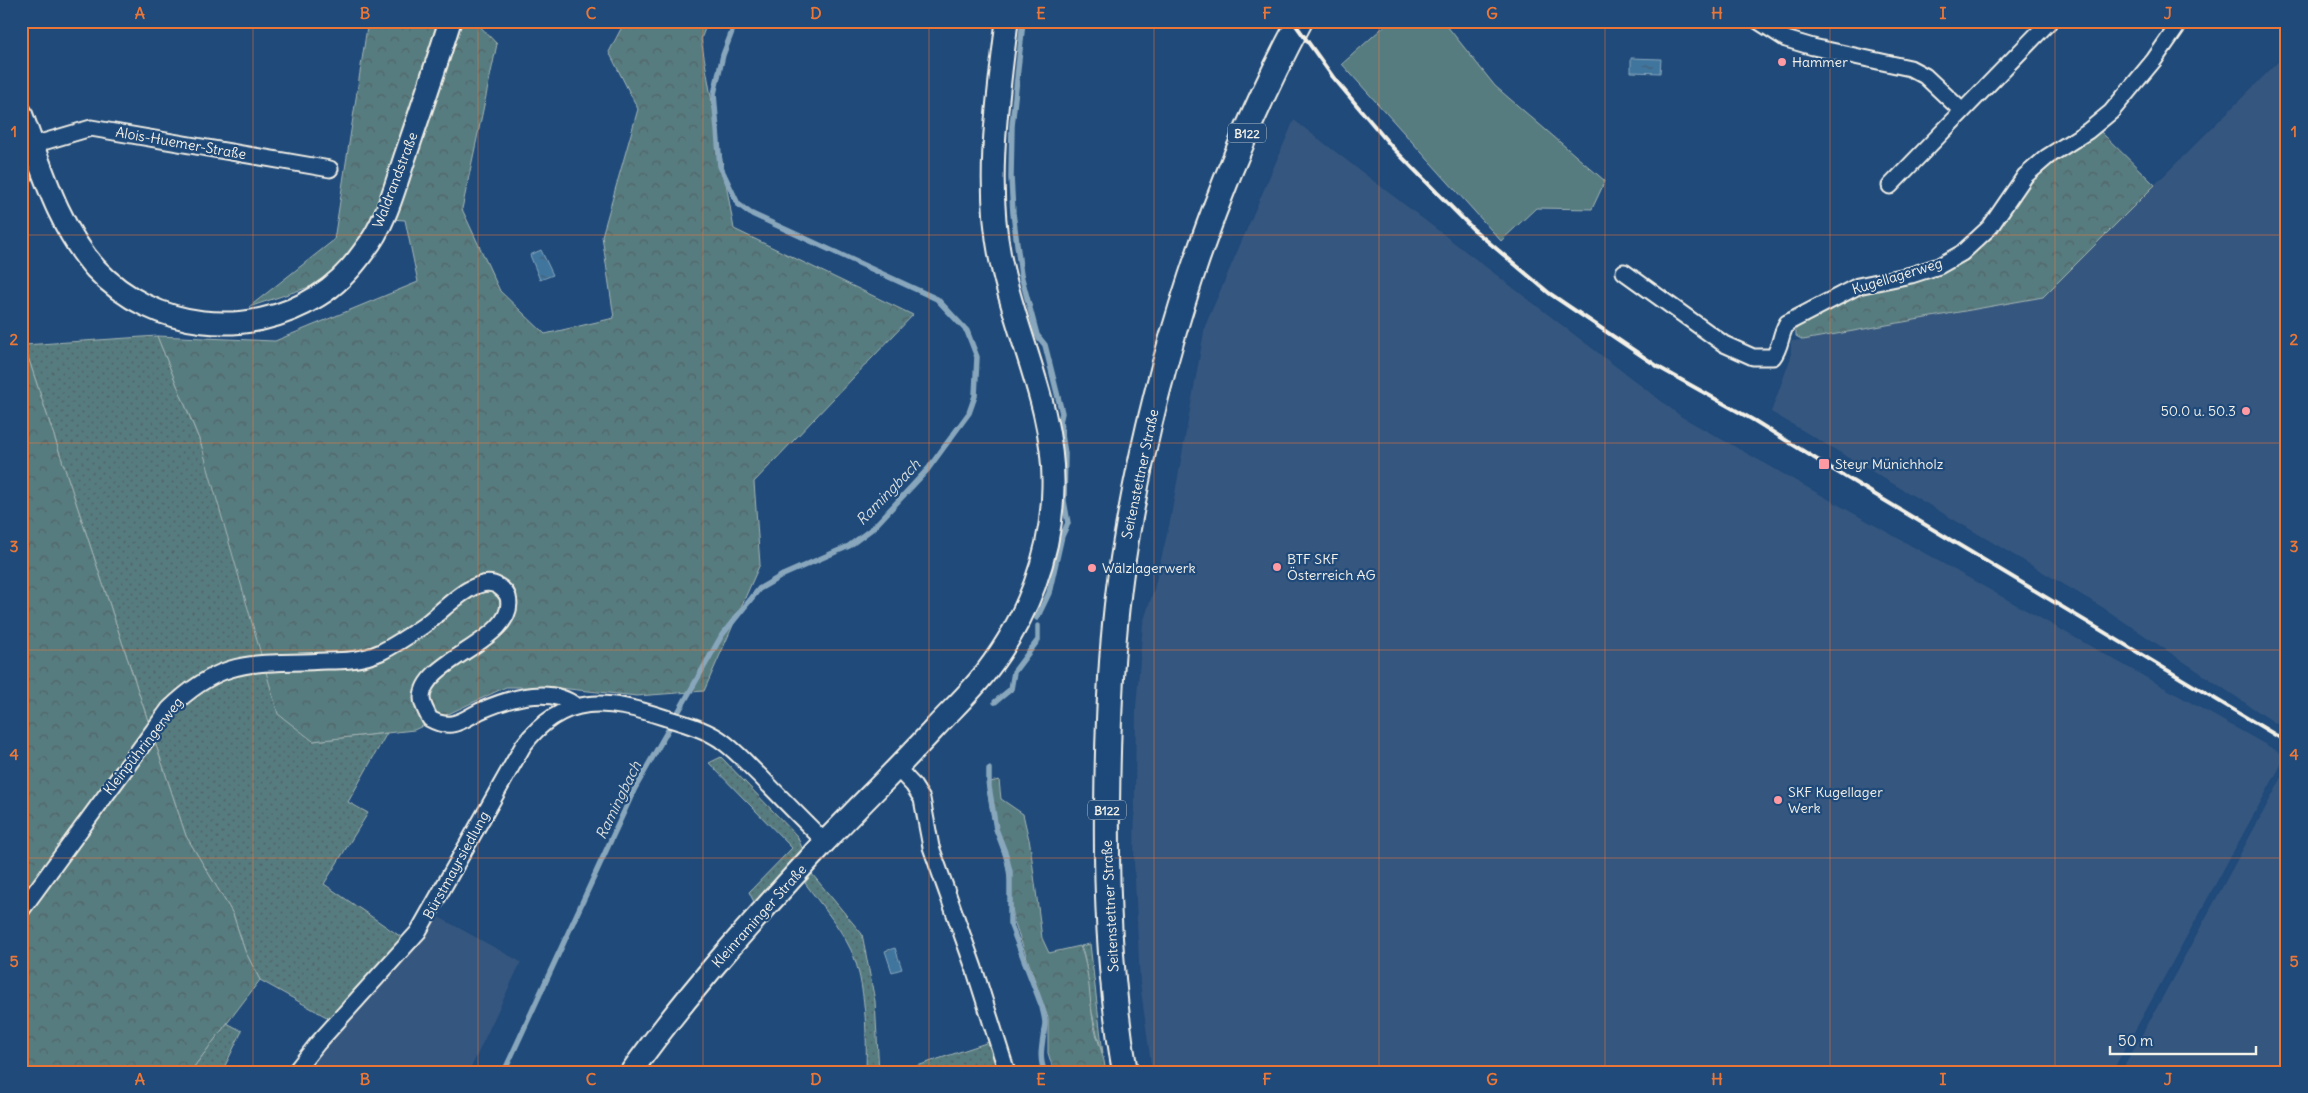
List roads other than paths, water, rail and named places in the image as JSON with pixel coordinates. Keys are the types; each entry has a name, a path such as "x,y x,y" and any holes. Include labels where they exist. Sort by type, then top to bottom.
{"main road":[{"name":"Waldrandstraße","path":"21,114 60,212 73,239 96,269 120,290 145,306 178,319 203,323 234,323 264,319 291,310 318,296 342,277 366,250 381,223 394,188 450,21"},
{"name":"Kleinraminger Straße","path":"632,1072 700,982 825,842 984,675 1013,632 1031,593 1048,541 1052,503 1052,458 1042,404 1008,292 994,217 995,128 1007,21"},
{"name":"Seitenstettner Straße","path":"1125,1072 1111,938 1107,828 1107,763 1113,666 1125,548 1142,458 1162,376 1186,294 1236,157 1300,21"}],"street":[{"path":"1758,21 1786,39 1813,48 1910,68 1925,76 1962,111"},
{"path":"1890,186 2050,21"},
{"name":"Kugellagerweg","path":"1624,272 1724,344 1754,356 1773,357 1779,347 1781,332 1787,323 1858,286 1910,275 1939,266 1962,253 1990,227 2025,176 2047,157 2111,112 2154,60 2181,21"},
{"name":"Alois-Huemer-Straße","path":"33,145 91,128 330,169"},
{"name":"Kleinpühringerweg","path":"21,911 169,709 188,690 207,677 231,667 253,663 357,660 381,652 423,626 468,589 483,583 495,584 504,589 508,598 508,613 500,626 434,675 425,686 422,698 430,719 440,724 453,724 512,698 558,697 570,700 576,706"},
{"name":"Bürstmayrsiedlung","path":"295,1072 317,1044 418,932 502,780 535,730 552,716 576,706 603,704 635,707 716,737 739,755 825,842"},
{"path":"897,768 913,785 922,800 931,847 971,958 1007,1072"}],"water":[{"path":"1631,58 1661,59 1660,73 1631,72"},
{"path":"541,250 553,275 540,280 530,255"},
{"path":"895,948 902,969 892,972 885,951"}],"waterway":[{"name":"Ramingbach","path":"504,1072 634,790 722,635 759,589 783,575 849,546 873,528 928,469 969,413 975,396 977,357 967,331 937,299 750,213 738,204 720,166 714,94 723,55 736,21"},
{"path":"1023,21 1012,126 1011,177 1013,213 1021,275 1037,335 1045,345 1062,413 1060,422 1065,454 1064,501 1068,523 1062,536 1049,593 1037,618"},
{"path":"995,702 1011,689 1014,672 1038,640 1038,626"},
{"path":"989,769 989,787 996,829 1010,872 1010,923 1042,1007 1044,1017 1041,1060 1045,1072"}],"railway":[{"path":"1293,21 1333,77 1392,147 1473,229 1549,293 1660,368 1755,421 2287,742"}],"place":[{"name":"Hammer","path":"1782,62"},
{"name":"50.0 u. 50.3","path":"2246,411"},
{"name":"Steyr Münichholz","path":"1824,464"},
{"name":"BTF SKF Österreich AG","path":"1277,567"},
{"name":"Wälzlagerwerk","path":"1092,568"},
{"name":"SKF Kugellager Werk","path":"1778,800"}]}
